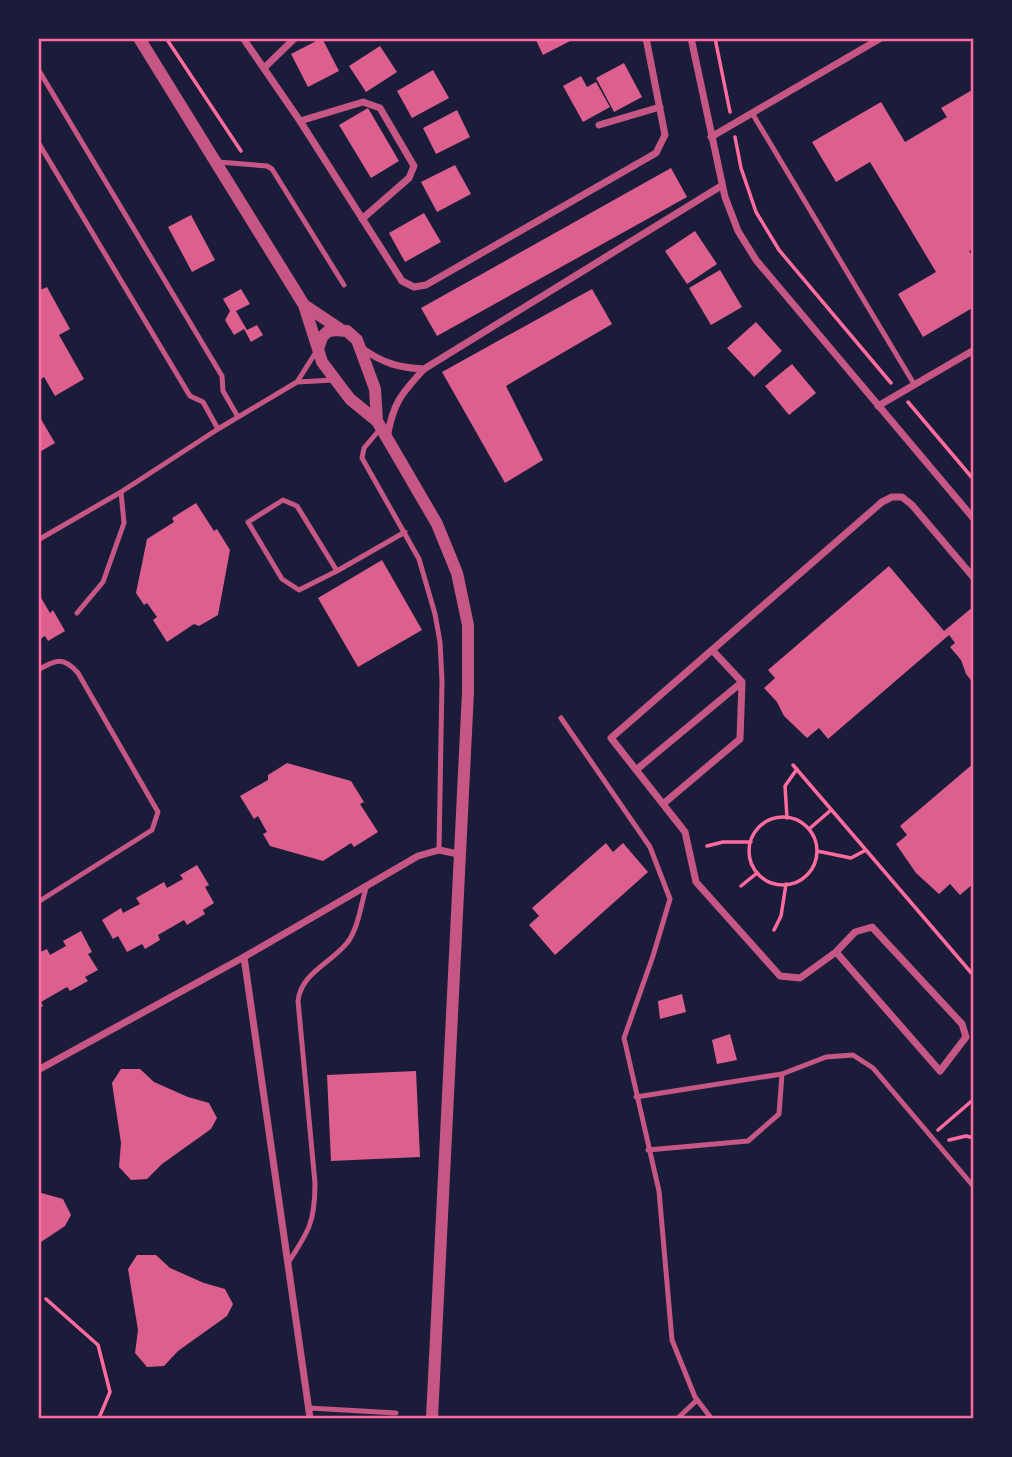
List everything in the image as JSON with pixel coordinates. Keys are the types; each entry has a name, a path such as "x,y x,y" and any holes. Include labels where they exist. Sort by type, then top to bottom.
{"street":[{"path":"139,38 304,305 321,362 350,399 381,429 437,524 457,573 468,625 468,692 432,1419"},
{"path":"243,38 300,121 402,281 414,286 426,285 656,153 665,135 646,38"},
{"path":"264,68 295,38"},
{"path":"691,38 721,186 738,231 756,260 974,519"},
{"path":"711,137 881,38"},
{"path":"300,121 363,102 380,108 414,166 409,178 362,219"},
{"path":"599,125 660,107"},
{"path":"381,429 391,416 400,395 424,369 721,186"},
{"path":"304,305 352,335 375,389 381,429"},
{"path":"318,349 327,332 340,329"},
{"path":"359,347 382,362 402,368 424,369"},
{"path":"878,406 974,349"},
{"path":"350,399 359,402 366,400 372,397 375,389"},
{"path":"836,951 940,1071 966,1037 962,1024 872,927 855,932 836,951 800,978 780,976 696,882 685,832 611,738 882,502 902,497 912,505 974,578"},
{"path":"663,804 740,739 742,682 713,651"},
{"path":"636,770 742,682"},
{"path":"38,1070 244,957 418,856 439,850 458,854"},
{"path":"244,957 310,1419"}],"lane":[{"path":"38,69 222,376 223,391 238,417"},
{"path":"752,113 914,384"},
{"path":"38,142 190,396 203,402 218,429"},
{"path":"215,162 267,166 280,179 344,285"},
{"path":"38,540 121,492 297,382 318,349"},
{"path":"297,382 335,380"},
{"path":"381,429 364,448 362,458 405,532 427,582 440,642 442,681 439,850"},
{"path":"77,613 103,582 124,523 121,492"},
{"path":"337,571 297,506 283,500 248,522 282,579 299,590 337,571 405,532"},
{"path":"38,670 60,661 69,663 78,673 158,812 152,830 145,836 38,902"},
{"path":"561,718 650,847 670,899 624,1038 659,1191 672,1340 697,1400 711,1419"},
{"path":"287,1265 306,1235 315,1206 299,992 312,975 348,942 367,885"},
{"path":"636,1097 782,1074 826,1057 853,1055 873,1068 974,1188"},
{"path":"649,1150 748,1141 779,1114 782,1074"},
{"path":"678,1419 697,1400"},
{"path":"309,1408 396,1413"}],"path":[{"path":"166,38 250,164"},
{"path":"715,38 741,168 756,212 779,250 974,480"},
{"path":"787,818 785,786 795,767 974,976"},
{"path":"810,829 832,810"},
{"path":"787,818 802,822 810,829 817,851 815,863 809,873 800,880 777,884 757,873 752,863 751,842 762,825 771,819 787,818"},
{"path":"707,846 723,842 751,842"},
{"path":"817,851 851,858 866,850"},
{"path":"741,886 757,873"},
{"path":"774,930 781,916 786,884"},
{"path":"974,1099 938,1130 947,1141 966,1136 974,1138"},
{"path":"46,1299 98,1345 110,1392 99,1419"}],"building":[{"path":"322,38 339,71 308,87 291,54"},
{"path":"535,38 571,38 572,40 543,55"},
{"path":"380,46 397,72 366,92 349,66"},
{"path":"624,63 642,97 614,112 596,78"},
{"path":"433,70 449,98 412,118 397,91"},
{"path":"581,76 587,87 596,82 610,107 583,122 563,86"},
{"path":"974,89 974,249 969,251 974,258 974,307 923,337 898,294 936,272 870,162 836,182 812,142 881,102 905,142 947,117 941,108"},
{"path":"368,108 399,161 371,178 339,125"},
{"path":"457,110 470,137 436,154 423,128"},
{"path":"455,165 471,194 437,212 421,182"},
{"path":"671,168 687,197 437,336 421,308"},
{"path":"424,213 441,242 405,262 389,233"},
{"path":"191,215 215,260 192,272 168,227"},
{"path":"695,231 717,264 687,284 665,251"},
{"path":"720,270 742,307 711,325 689,288"},
{"path":"47,287 70,329 59,335 84,379 55,396 44,377 38,381 38,291"},
{"path":"241,289 250,304 236,311 247,330 257,325 263,335 251,342 244,329 234,335 225,320 230,311 223,299"},
{"path":"592,289 612,324 506,386 543,460 505,483 442,372"},
{"path":"756,322 782,351 754,377 727,348"},
{"path":"792,364 816,393 789,415 765,386"},
{"path":"38,414 55,443 38,453"},
{"path":"196,503 230,550 218,615 199,626 194,624 167,642 153,620 157,617 136,593 147,539 174,522 172,518"},
{"path":"382,560 422,630 358,667 318,598"},
{"path":"889,566 944,631 974,606 974,684 966,674 961,660 950,647 955,643 949,635 828,739 819,728 807,738 784,716 777,702 764,688 775,678 768,670"},
{"path":"40,596 50,613 53,610 65,631 48,641 45,636 38,640"},
{"path":"287,763 351,781 364,802 360,804 378,832 354,847 351,843 323,861 270,846 263,834 267,832 258,816 254,819 240,796 268,780 268,775"},
{"path":"974,763 974,883 960,895 950,884 939,894 916,873 896,844 907,835 900,826"},
{"path":"606,843 613,852 623,843 648,872 555,955 529,925 539,916 532,908"},
{"path":"197,865 209,885 205,887 214,903 203,910 205,914 187,925 184,920 158,935 160,940 145,949 142,944 127,952 118,936 113,939 102,920 121,908 123,913 140,904 136,898 164,882 167,888 183,879 180,875"},
{"path":"81,931 92,952 88,954 98,970 85,977 88,981 70,991 67,987 41,1002 43,1006 38,1009 38,953 47,949 50,955 66,946 63,941"},
{"path":"682,994 686,1012 660,1019 658,1001"},
{"path":"730,1034 737,1060 717,1064 712,1040"},
{"path":"121,1069 140,1069 154,1082 209,1103 217,1118 211,1129 162,1164 147,1179 131,1180 119,1167 121,1143 112,1083"},
{"path":"416,1071 420,1157 331,1161 327,1075"},
{"path":"38,1192 63,1199 71,1215 65,1226 38,1244"},
{"path":"137,1255 156,1255 170,1268 225,1289 233,1304 227,1316 178,1351 164,1366 147,1367 135,1353 138,1330 128,1269"}]}
